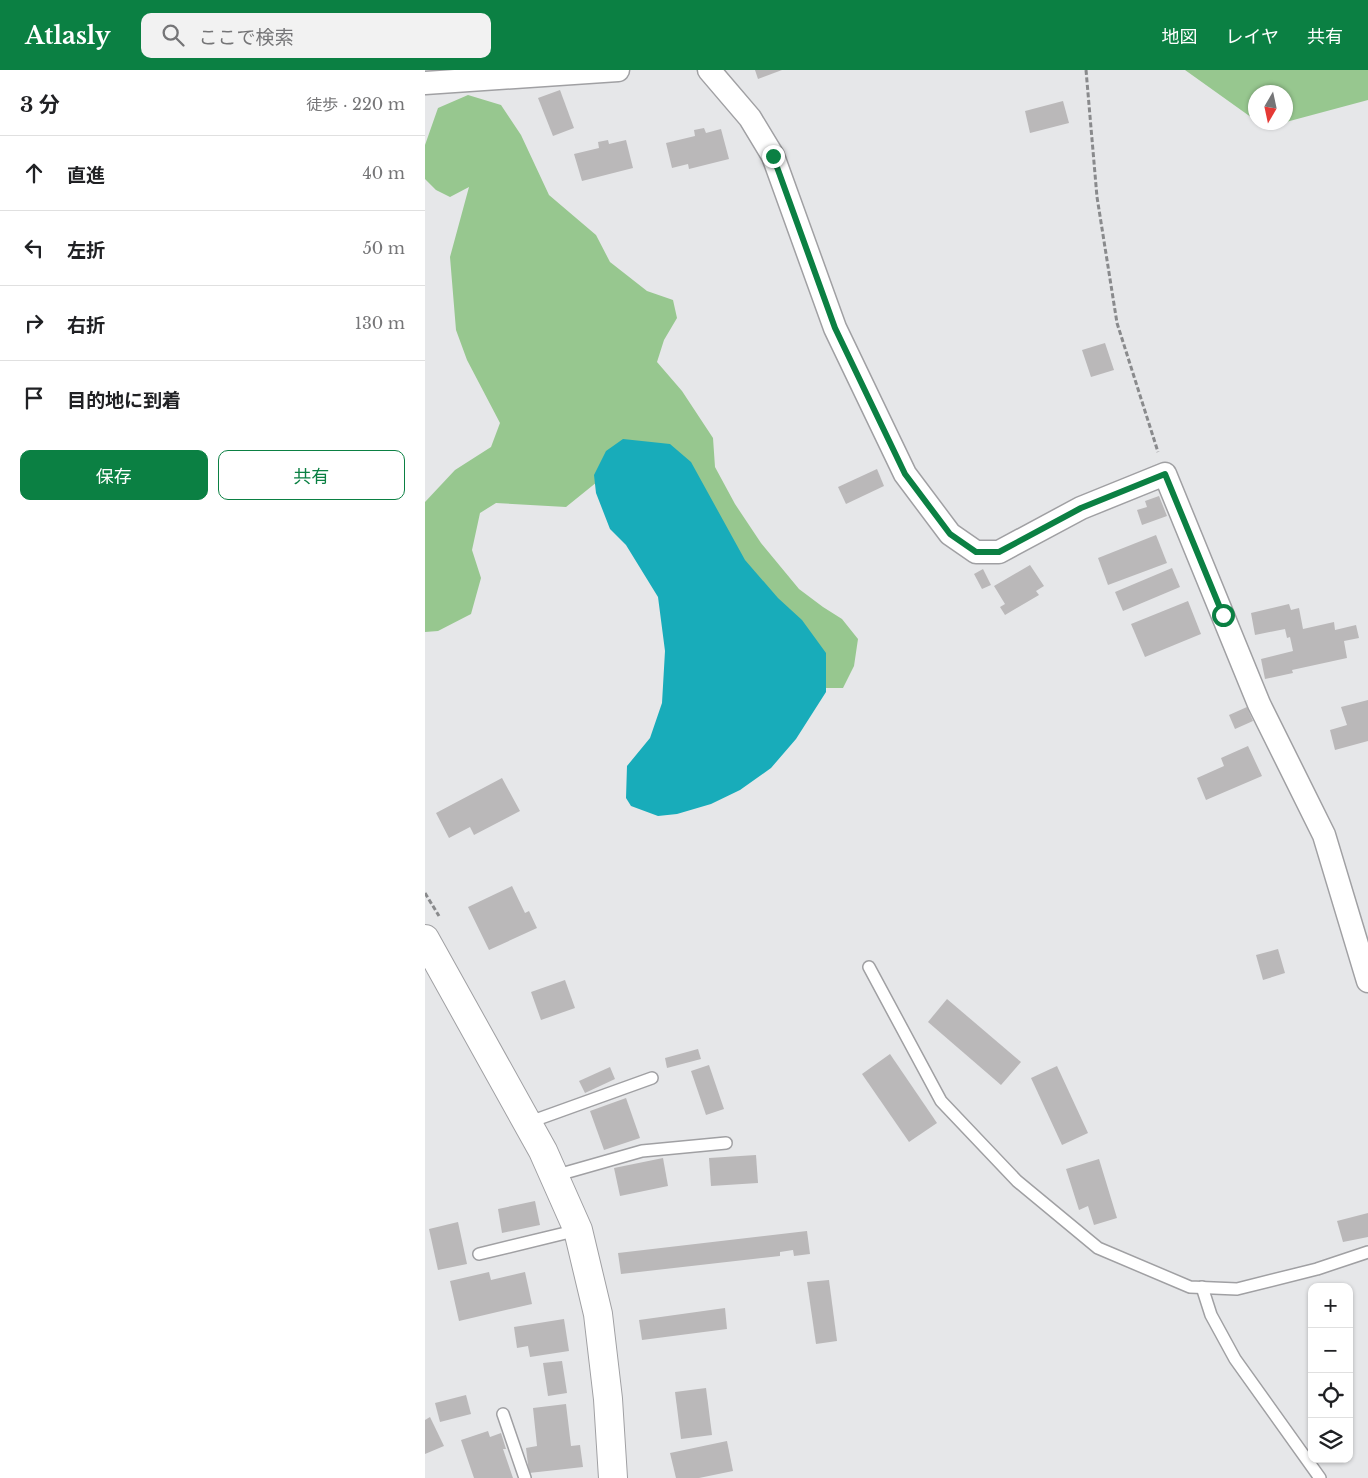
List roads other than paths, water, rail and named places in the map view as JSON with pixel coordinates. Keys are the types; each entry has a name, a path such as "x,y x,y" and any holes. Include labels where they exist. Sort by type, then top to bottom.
{"street":[{"path":"425,82 617,70"},
{"path":"709,70 750,118 773,156 835,328 905,474 950,534 976,552 999,552 1081,508 1165,474 1259,704 1324,835 1368,981"},
{"path":"425,939 543,1151 577,1230 598,1314 609,1399 613,1478"}],"lane":[{"path":"869,967 941,1101 1017,1181 1098,1248 1190,1287 1237,1290 1317,1269 1368,1252"},
{"path":"527,1122 652,1078"},
{"path":"553,1176 642,1151 726,1143"},
{"path":"479,1254 577,1230"},
{"path":"1202,1287 1211,1315 1235,1359 1320,1478"},
{"path":"503,1414 525,1478"}],"water":[{"path":"623,439 670,444 691,462 745,560 778,598 802,620 826,653 826,692 796,739 771,768 740,790 711,804 677,814 658,816 631,806 626,798 627,766 650,738 662,703 665,651 658,597 626,545 610,529 596,493 594,475 606,451"}]}
